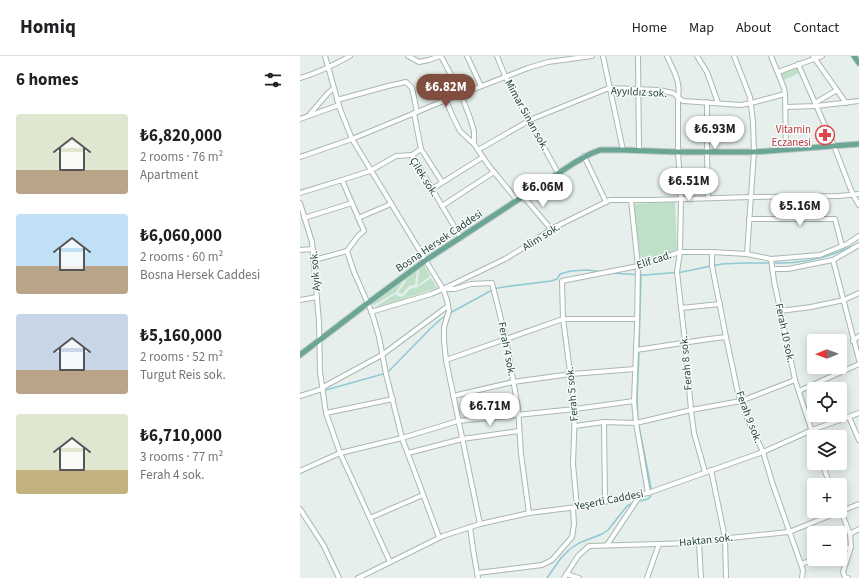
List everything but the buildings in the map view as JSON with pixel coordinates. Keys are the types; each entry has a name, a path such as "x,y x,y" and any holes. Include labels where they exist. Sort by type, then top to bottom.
{"main road":[{"path":"854,56 859,63"},
{"name":"Bosna Hersek Caddesi","path":"300,356 426,260 584,156 595,151 639,150 678,152 754,152 859,144"}],"street":[{"path":"325,56 338,102 352,139 370,171 443,289 449,311 444,326 446,360 480,524"},
{"path":"300,78 328,68 350,56"},
{"path":"408,56 419,62 440,56 461,94 474,131 474,144"},
{"path":"467,56 481,86"},
{"name":"Mimar Sinan sok.","path":"497,56 506,76 558,173"},
{"path":"300,157 352,139 415,112 543,63 592,56"},
{"path":"603,56 622,150"},
{"path":"638,56 639,150"},
{"name":"Ferah 8 sok.","path":"667,56 676,75 680,89 678,97 678,152 681,199 680,252 677,272 694,433 705,472"},
{"path":"697,56 707,72 718,103"},
{"path":"734,56 751,103 754,152 747,254 771,259 820,255 847,244 859,236"},
{"path":"771,56 785,94 786,150"},
{"path":"778,72 814,57 822,56"},
{"path":"814,57 846,103"},
{"path":"798,64 834,146 853,195 859,205"},
{"path":"300,119 338,102 388,86 406,82 412,88 421,149 442,182"},
{"path":"308,116 334,88"},
{"name":"Ayyıldız sok.","path":"478,150 530,120 609,88 659,90 673,93 683,101 741,105 785,94"},
{"path":"816,105 837,90"},
{"path":"446,100 460,132 474,144 494,172 518,200"},
{"path":"786,107 859,101"},
{"path":"707,102 708,198"},
{"path":"412,154 421,149"},
{"name":"Çilek sok.","path":"300,192 370,171 396,156 412,154 461,238"},
{"path":"584,156 606,202"},
{"path":"432,189 484,157"},
{"path":"442,206 494,172"},
{"path":"314,260 347,251 358,236 364,231 342,180"},
{"name":"Alim sok.","path":"443,289 505,259 551,229 610,200 839,196 859,194"},
{"path":"523,196 551,229"},
{"path":"631,200 638,266 634,401 636,423 648,493"},
{"name":"Ayık sok.","path":"300,203 313,249 319,322 320,372 326,412 340,453 390,562"},
{"path":"304,218 352,203"},
{"path":"358,218 391,204"},
{"path":"749,219 835,219 842,246"},
{"path":"772,268 788,269 833,260 859,245"},
{"path":"300,250 313,249"},
{"path":"347,251 354,272 368,303 379,337 402,438 439,537"},
{"name":"Elif cad.","path":"562,281 638,266 680,252 747,254"},
{"name":"Ferah 9 sok.","path":"712,252 712,266 738,393 747,418 763,452 803,570 802,578"},
{"name":"Ferah 10 sok.","path":"771,259 774,281 795,380 812,430"},
{"path":"833,260 859,360"},
{"name":"Ferah 5 sok.","path":"478,576 542,565 552,560 572,537 575,507 573,464 575,409 563,319 562,281"},
{"name":"Ferah 4 sok.","path":"443,289 455,289 471,284 492,283 506,339 513,382 529,513"},
{"path":"371,312 443,289"},
{"path":"780,311 811,307 843,300 859,293"},
{"path":"300,300 317,297"},
{"path":"681,308 720,304"},
{"path":"300,396 322,389 382,355 448,306"},
{"path":"446,360 563,319 637,319"},
{"path":"853,341 859,336"},
{"path":"636,350 726,337"},
{"path":"799,391 859,364"},
{"path":"453,396 513,382 571,374 636,369"},
{"path":"575,426 604,422 636,423 691,410 741,401 795,380"},
{"path":"326,412 393,399"},
{"path":"300,472 340,453 402,438 458,421 575,409 634,401"},
{"name":"Yeşerti Caddesi","path":"812,430 859,413"},
{"path":"849,417 859,440"},
{"path":"604,422 605,502"},
{"path":"408,453 462,439 519,431"},
{"name":"Yeşerti Caddesi","path":"358,578 439,537 480,524 529,513 605,502 648,493 763,452 807,432"},
{"path":"711,470 725,538 726,578"},
{"path":"607,545 641,494"},
{"path":"370,518 423,495"},
{"name":"Haktan sok.","path":"847,508 859,504"},
{"path":"300,509 324,546 339,578"},
{"name":"Haktan sok.","path":"565,576 578,556 589,546 699,542 789,532 821,518"},
{"path":"843,518 850,534 851,547 843,574 848,578"},
{"path":"470,527 478,576"},
{"path":"850,534 859,529"},
{"path":"699,542 701,578"},
{"path":"647,578 659,544"},
{"path":"847,548 851,547"},
{"path":"801,564 807,562"},
{"path":"565,576 579,578"}],"green space":[{"path":"797,67 799,73 784,80 781,72"},
{"path":"675,202 677,252 640,259 634,204"},
{"path":"424,265 430,276 417,286 419,269"},
{"path":"417,270 415,285 409,286 402,294 398,292 405,283 406,279"},
{"path":"431,278 437,288 375,308 395,294 400,297 404,296 410,289 418,287"},
{"path":"402,282 396,292 374,305 373,304"}],"waterway":[{"path":"775,263 816,259 855,245"},
{"path":"609,273 645,275 682,272 722,264 770,263"},
{"path":"450,313 494,289 551,281 557,279 560,274 571,271 588,270 602,272"},
{"path":"639,348 641,275"},
{"path":"389,371 431,328 447,315"},
{"path":"638,419 637,400 639,352"},
{"path":"326,390 383,374"},
{"path":"300,398 320,392"},
{"path":"639,426 651,488"},
{"path":"641,501 648,499 651,496"},
{"path":"547,578 561,558 570,549 579,543 608,530 627,506 633,503"}],"place":[{"name":"Vitamin Eczanesi","path":"825,135"}]}
